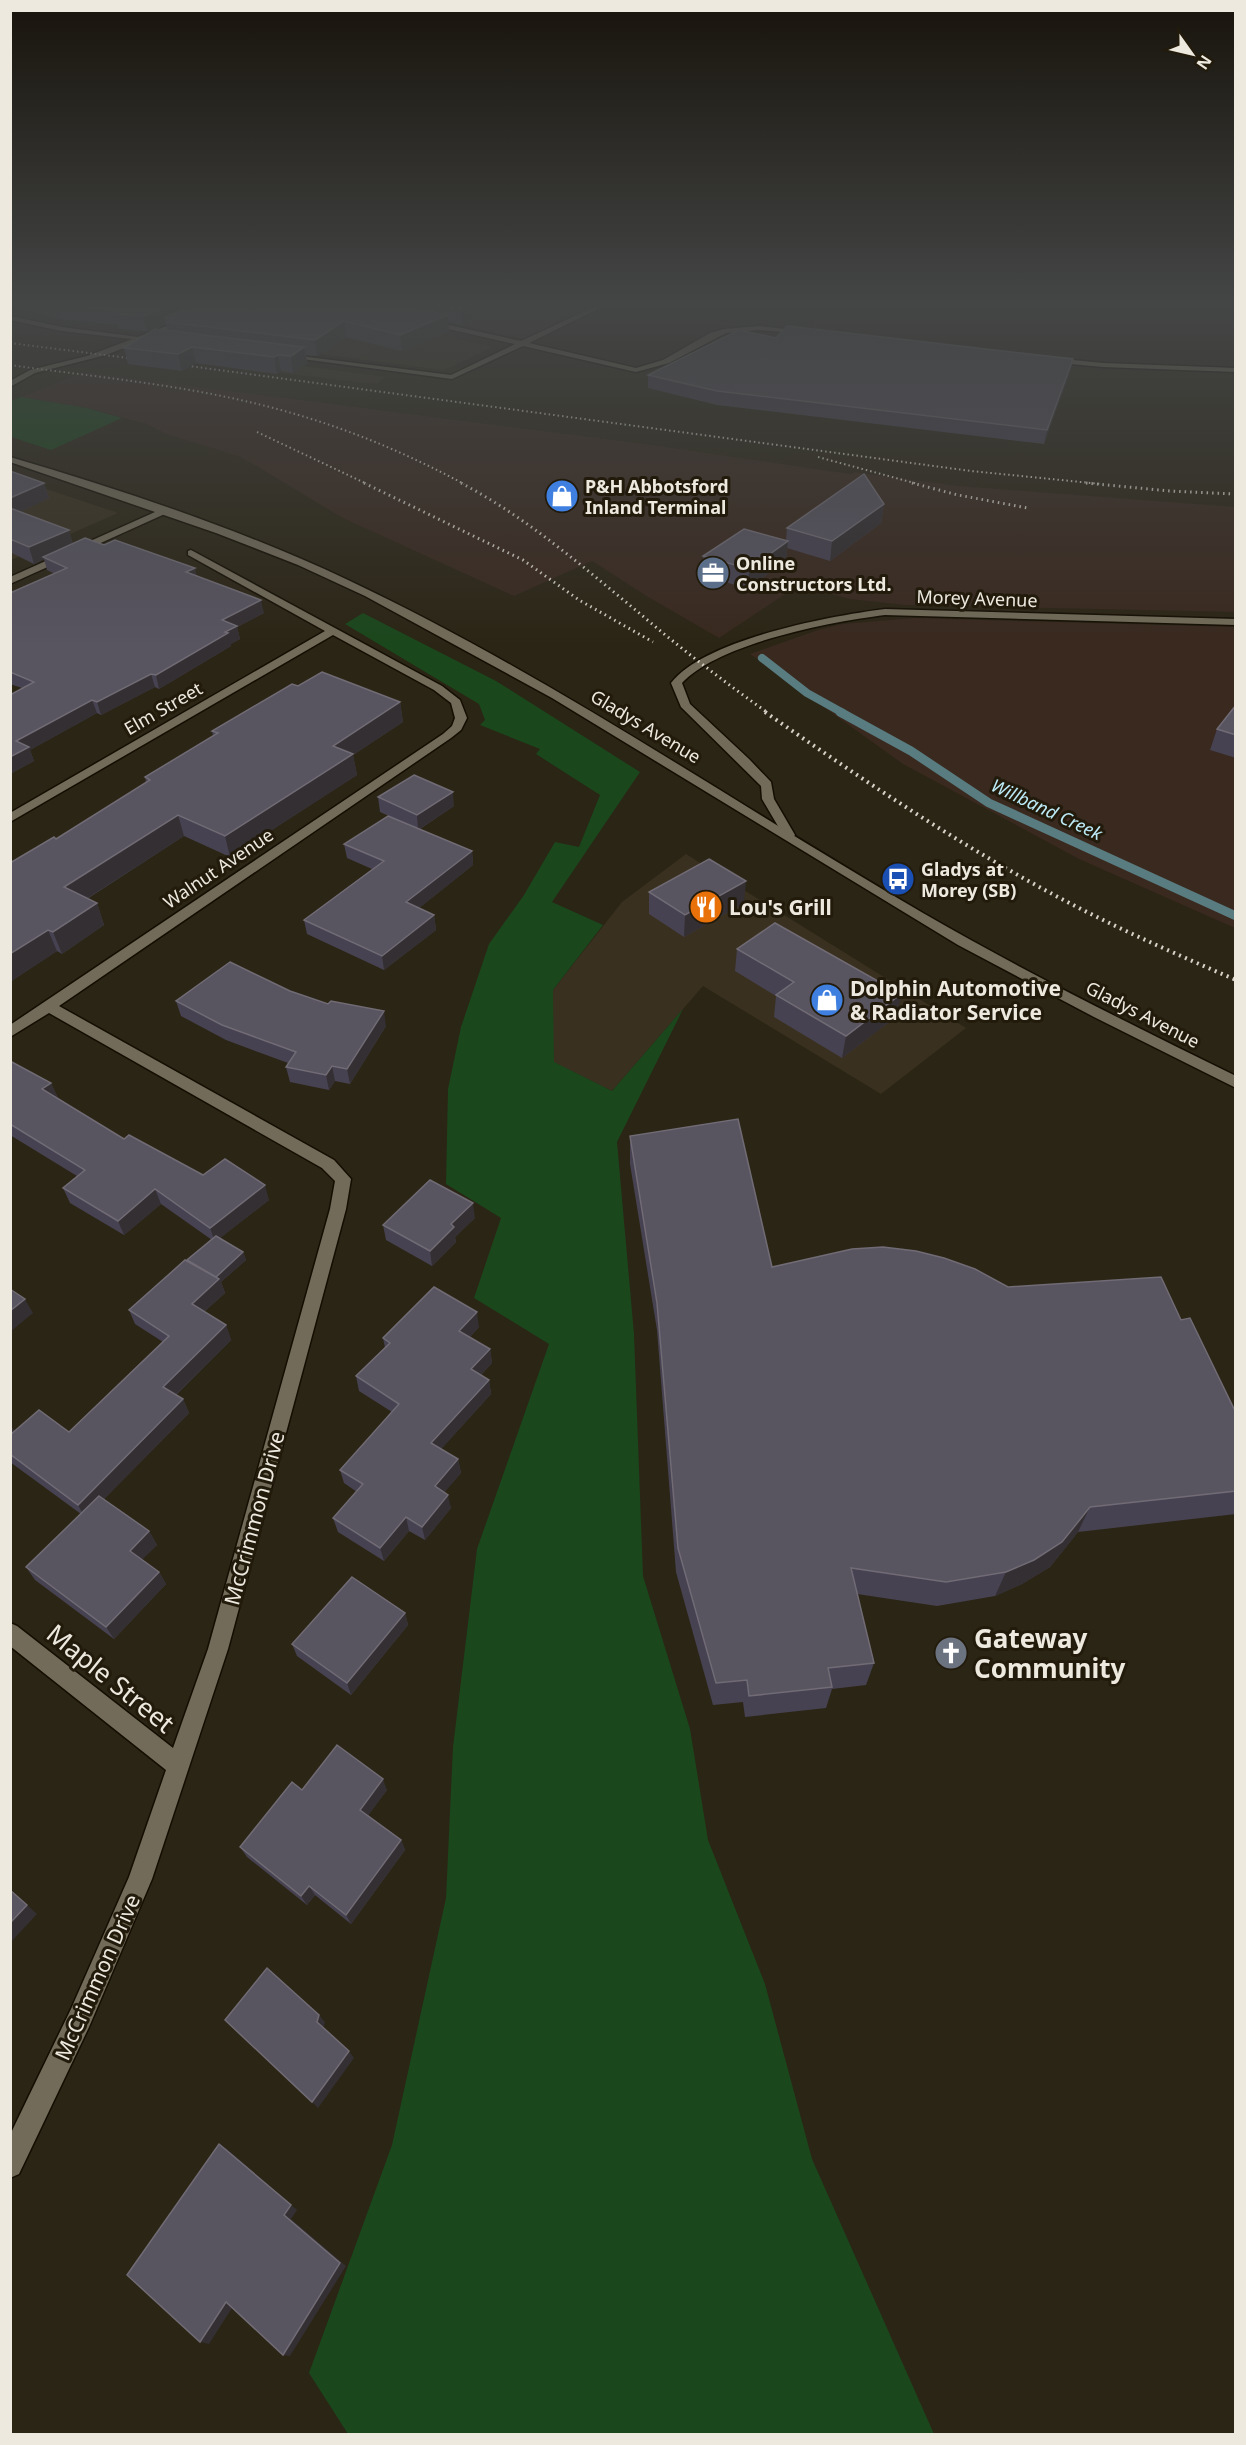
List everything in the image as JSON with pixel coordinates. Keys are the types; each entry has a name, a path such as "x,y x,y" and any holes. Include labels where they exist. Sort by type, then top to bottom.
{"street":[{"name":"Gladys Avenue","path":"10,459 164,511 275,553 385,603 518,673 789,835 877,891 955,935 1106,1018 1236,1083"},
{"path":"10,581 164,511"},
{"path":"191,553 334,630"},
{"name":"Morey Avenue","path":"789,835 768,799 767,785 685,705 676,683 689,669 712,655 837,618 885,612 1236,622"},
{"name":"Walnut Avenue","path":"10,1032 457,728 461,718 456,702 438,688 334,630"},
{"name":"Elm Street","path":"10,818 334,630"},
{"name":"McCrimmon Drive","path":"10,2165 80,2018 140,1879 218,1649 335,1220 343,1179 328,1164 48,1006"},
{"name":"Maple Street","path":"10,1633 177,1765"}],"shaded area":[{"path":"121,417 434,417 851,474 854,472 959,486 1235,507 1235,612 905,605 850,599 799,585 719,638 592,561 514,596 343,518 241,457 164,433 147,424"},
{"path":"11,477 118,513 11,560"},
{"path":"913,618 1235,627 1235,928 1079,859 903,764 750,654 818,630 843,624"},
{"path":"686,854 966,1028 881,1094 703,986 612,1091 553,1062 553,990 622,902"}],"green space":[{"path":"11,417 122,418 51,450 11,437"},
{"path":"363,613 496,681 640,772 552,902 603,925 553,990 554,1062 612,1091 683,1009 617,1142 634,1334 643,1576 690,1729 708,1840 765,1984 812,2159 934,2434 348,2434 309,2373 392,2145 446,1898 453,1747 477,1549 549,1344 474,1298 501,1218 446,1184 448,1089 461,1027 489,944 524,895 555,842 579,847 600,795 536,754 540,749 480,725 485,720 479,704 345,624"}],"building":[{"path":"938,417 1052,417 1047,430"},
{"path":"10,471 44,483 10,498"},
{"path":"864,474 884,504 832,541 787,528"},
{"path":"10,508 69,530 29,547 10,539"},
{"path":"744,529 788,541 749,569 703,556"},
{"path":"85,538 104,545 115,540 195,568 186,572 261,600 222,620 237,626 225,632 228,633 156,675 151,674 97,702 92,700 16,741 29,747 10,757 10,695 34,682 10,672 10,593 67,568 43,557"},
{"path":"322,672 400,702 333,746 353,754 225,836 178,815 64,887 97,903 53,932 48,930 10,954 10,863 54,837 56,839 150,780 145,777 218,733 212,731 292,684 298,686"},
{"path":"1236,705 1236,735 1217,729"},
{"path":"414,775 453,792 417,815 378,797"},
{"path":"388,816 472,851 406,902 434,915 382,956 304,920 384,861 344,844"},
{"path":"709,859 746,881 685,915 649,892"},
{"path":"775,923 901,994 846,1036 776,995 794,982 737,949"},
{"path":"230,962 290,991 328,1004 331,1001 384,1011 347,1069 332,1066 326,1075 286,1067 296,1052 222,1025 176,1001"},
{"path":"10,1061 51,1083 42,1089 124,1139 129,1135 203,1175 225,1159 265,1185 210,1228 155,1189 118,1221 63,1188 85,1170 10,1124"},
{"path":"738,1119 772,1267 852,1249 883,1247 916,1251 944,1258 975,1269 1008,1287 1161,1277 1181,1320 1190,1318 1236,1413 1236,1491 1090,1507 1062,1542 1034,1560 1006,1572 946,1582 851,1568 874,1663 828,1668 832,1687 749,1696 747,1680 716,1683 678,1548 657,1303 630,1136"},
{"path":"430,1180 473,1203 451,1224 454,1227 430,1251 383,1225"},
{"path":"216,1236 243,1252 216,1277 187,1260"},
{"path":"185,1260 219,1279 192,1304 226,1325 163,1387 183,1399 78,1505 10,1454 10,1435 39,1410 69,1432 169,1336 129,1310"},
{"path":"434,1287 477,1312 459,1331 490,1349 471,1369 489,1380 431,1443 458,1459 435,1486 448,1495 422,1527 406,1517 380,1548 333,1518 363,1484 340,1470 399,1404 356,1376 390,1343 383,1338"},
{"path":"10,1289 25,1299 10,1311"},
{"path":"99,1496 149,1531 130,1551 159,1572 106,1627 26,1567"},
{"path":"352,1577 405,1613 347,1683 292,1644"},
{"path":"337,1745 383,1779 360,1810 401,1840 346,1915 309,1886 301,1896 240,1847 292,1782 302,1790"},
{"path":"10,1890 27,1905 10,1923"},
{"path":"267,1968 319,2015 317,2022 349,2051 312,2102 225,2020"},
{"path":"219,2144 291,2205 284,2215 340,2263 283,2355 226,2302 200,2342 127,2275"}],"waterway":[{"name":"Willband Creek","path":"762,658 807,693 843,713"},
{"name":"Willband Creek","path":"840,712 911,751 989,803 1236,916"}],"railway":[{"path":"304,417 378,443 464,484"},
{"path":"570,417 971,471 1101,484"},
{"path":"257,432 367,484"},
{"path":"818,457 918,484"},
{"path":"364,483 523,560 579,600 653,642"},
{"path":"461,483 485,496 553,543 686,651 768,713"},
{"path":"912,483 958,495 1028,508"},
{"path":"1086,483 1170,491 1236,494"},
{"path":"765,712 909,809 983,855 1124,930 1236,980"}],"place":[{"name":"P&H Abbotsford Inland Terminal","path":"562,496"},
{"name":"Online Constructors Ltd.","path":"713,573"},
{"name":"Gladys at Morey (SB)","path":"898,879"},
{"name":"Lou's Grill","path":"706,907"},
{"name":"Dolphin Automotive & Radiator Service","path":"827,1000"},
{"name":"Gateway Community","path":"951,1653"}]}
